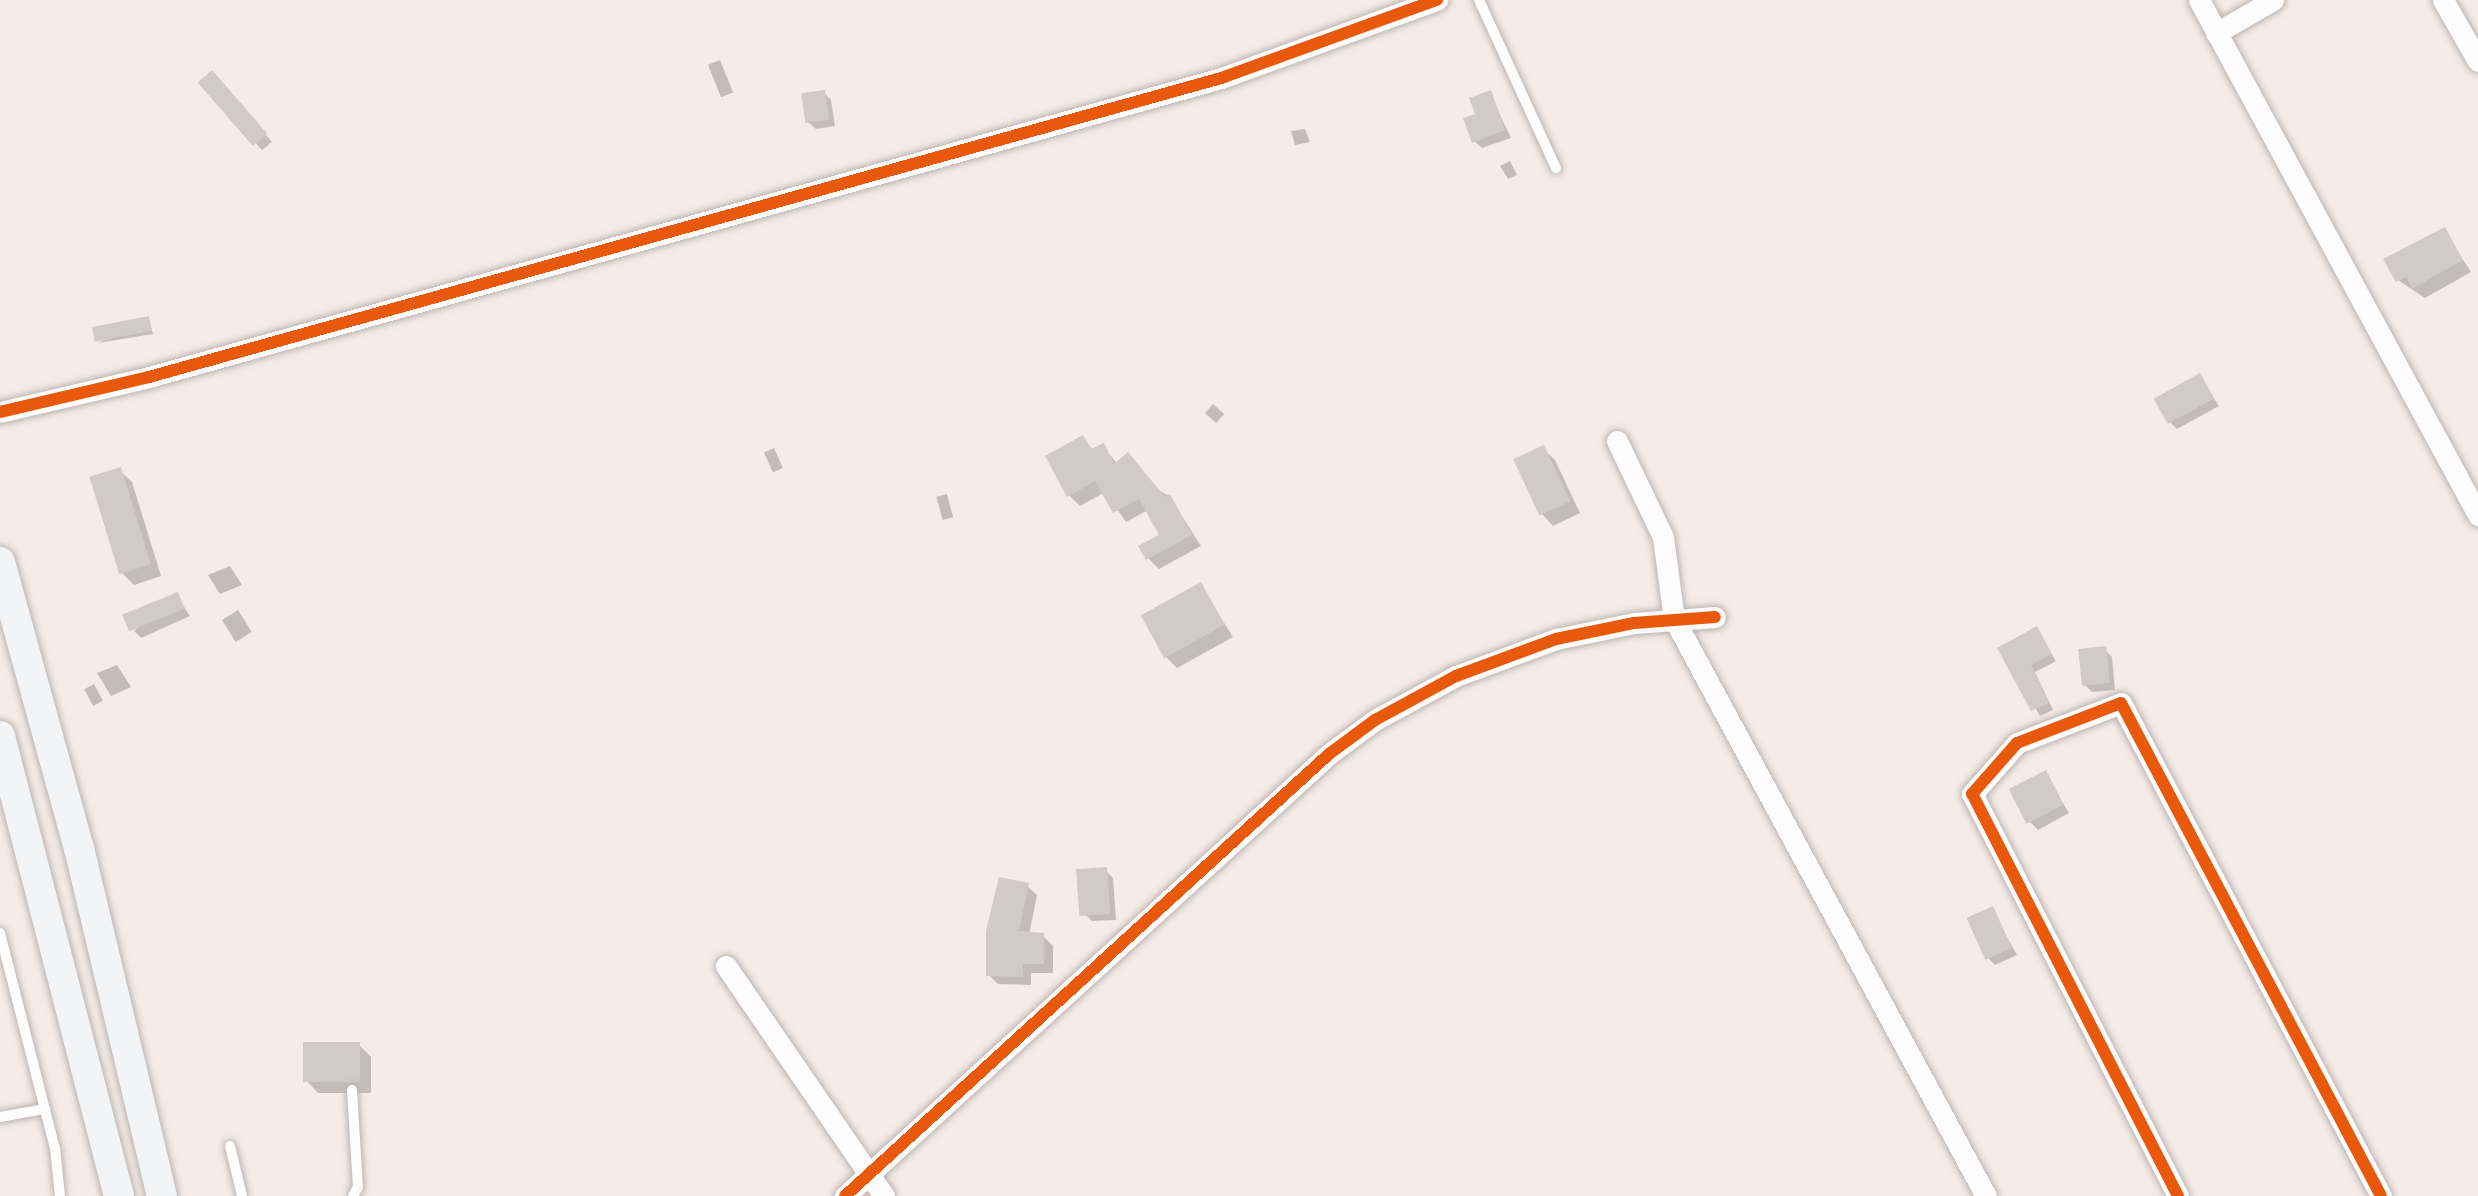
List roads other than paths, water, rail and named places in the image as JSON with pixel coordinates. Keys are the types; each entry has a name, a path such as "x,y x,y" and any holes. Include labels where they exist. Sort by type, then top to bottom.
{"main road":[{"path":"0,562 79,848 163,1196"},
{"path":"0,736 73,1001 118,1196"}],"street":[{"path":"0,412 149,377 1221,78 1437,0"},
{"path":"2199,0 2478,515"},
{"path":"2216,33 2273,0"},
{"path":"2443,0 2478,61"},
{"path":"1617,441 1663,537 1674,619 1987,1196"},
{"path":"845,1196 1329,754 1376,720 1508,654 1616,626 1715,617"},
{"path":"2178,1196 1972,794 2017,743 2122,703 2381,1196"},
{"path":"726,966 884,1196"}],"lane":[{"path":"1479,0 1556,168"},
{"path":"0,933 45,1109 60,1196"},
{"path":"352,1090 358,1187 353,1196"},
{"path":"0,1118 45,1109"},
{"path":"230,1146 242,1196"}]}
